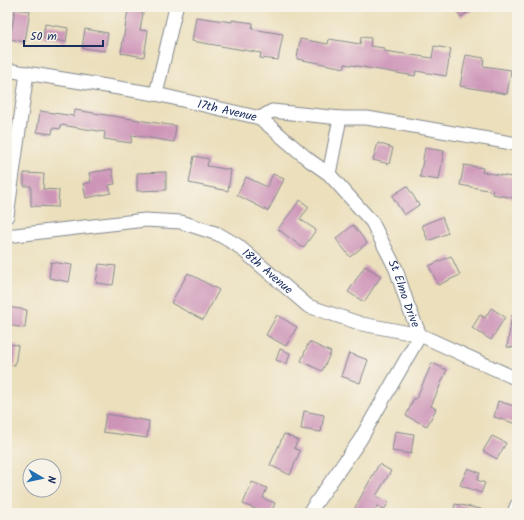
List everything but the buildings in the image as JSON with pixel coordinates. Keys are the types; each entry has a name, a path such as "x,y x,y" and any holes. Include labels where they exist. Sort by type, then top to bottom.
{"street":[{"path":"156,94 176,7"},
{"name":"17th Avenue","path":"7,70 156,94 260,118 272,111 340,118 367,118 517,144"},
{"path":"7,216 28,73"},
{"name":"St Elmo Drive","path":"260,118 309,160 329,174 372,222 396,269 408,306 420,335 360,440 309,513"},
{"path":"329,174 340,118"},
{"name":"18th Avenue","path":"7,236 145,220 181,222 218,234 237,245 308,306 362,324 420,335 517,379"},
{"path":"514,513 517,505"}]}
